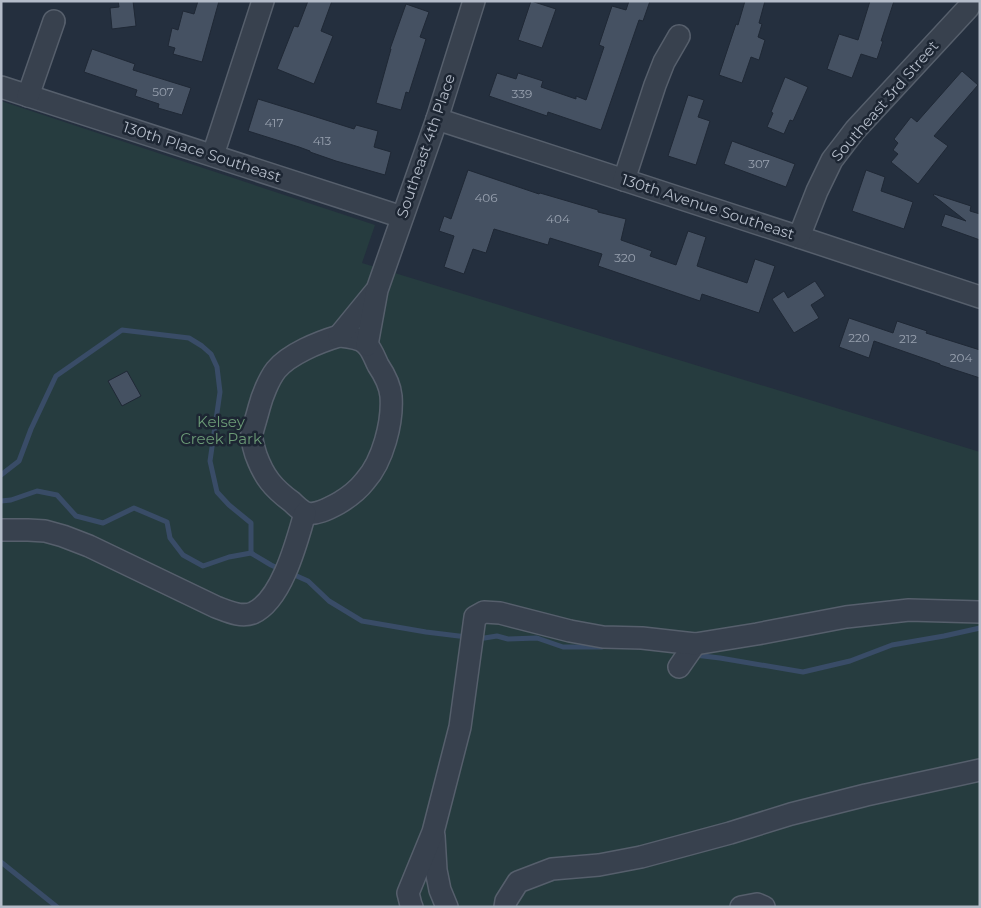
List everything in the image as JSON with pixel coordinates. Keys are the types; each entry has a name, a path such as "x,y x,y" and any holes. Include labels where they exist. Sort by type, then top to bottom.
{"street":[{"path":"212,155 263,1"},
{"name":"Southeast 4th Place","path":"377,290 437,119 474,1"},
{"name":"Southeast 3rd Street","path":"799,237 817,191 832,160 855,130 968,8 972,1"},
{"path":"28,96 54,21"},
{"path":"624,180 655,85 664,62 679,36"},
{"name":"130th Place Southeast","path":"1,87 402,217"},
{"name":"130th Avenue Southeast","path":"437,119 980,297"},
{"path":"339,336 377,290"},
{"path":"367,345 377,290"},
{"path":"339,336 354,339 367,345 385,377 390,394 391,413 384,444 374,469 350,496 334,506 313,513 305,513 266,479 261,470 252,443 252,434 261,402 276,370 298,354 328,339 339,336"},
{"path":"1,530 36,530 63,536 89,546 216,607 234,614 243,615 252,614 263,607 277,589 296,546 305,513"},
{"path":"412,907 408,893 433,832 460,727 475,617 484,612 500,614 570,632 603,637 642,638 695,644 846,617 908,610 980,612"},
{"path":"679,667 695,644"},
{"path":"505,907 506,901 518,882 552,869 599,865 641,857 730,833 790,814 980,770"},
{"path":"433,832 436,870 440,890 447,907"},
{"path":"741,907 756,904 764,907"}],"green space":[{"name":"Kelsey Creek Park","path":"1,101 375,225 362,263 980,452 980,907 1,907"}],"building":[{"path":"118,1 133,1 136,26 112,29 110,8 119,7"},
{"path":"198,1 219,1 202,62 173,54 175,48 168,46 172,28 178,30 183,11 194,14"},
{"path":"308,1 332,1 321,31 333,36 314,84 277,69 294,26 298,27"},
{"path":"531,1 556,9 542,48 518,40"},
{"path":"629,1 650,1 643,21 639,20 601,130 548,112 547,116 489,96 497,73 516,79 518,73 543,81 541,87 576,99 576,96 586,100 604,47 599,45 612,6 626,10"},
{"path":"745,1 765,1 759,23 762,24 758,37 765,40 759,60 751,57 742,83 719,75"},
{"path":"870,1 894,1 877,59 861,54 852,78 827,69 839,34 858,40"},
{"path":"406,4 429,12 420,37 426,39 409,93 406,92 401,110 376,103 390,49"},
{"path":"92,49 135,64 133,70 191,88 182,115 158,108 159,104 135,96 137,90 84,72"},
{"path":"962,71 978,85 934,136 948,146 918,184 891,162 898,154 893,150 898,143 894,139 911,117 917,122"},
{"path":"785,77 808,87 793,121 790,120 784,134 767,127"},
{"path":"688,95 704,100 698,117 710,121 696,165 668,156"},
{"path":"258,99 354,129 356,125 378,131 374,147 391,152 385,175 336,161 248,131"},
{"path":"732,141 795,164 786,187 724,164"},
{"path":"468,170 539,194 626,219 621,240 652,251 650,256 676,265 688,231 706,237 697,266 747,283 755,259 775,266 759,313 702,294 700,301 598,266 602,254 550,238 548,245 494,229 486,253 473,249 464,274 444,267 454,236 439,231 444,216 451,219"},
{"path":"866,170 885,177 881,191 913,202 904,229 852,211"},
{"path":"934,194 971,206 970,211 980,214 980,240 941,226 945,214 966,221"},
{"path":"815,281 825,296 811,305 819,318 794,333 772,299 784,291 788,298"},
{"path":"849,318 893,333 897,321 927,331 926,333 980,350 980,378 874,341 869,358 839,347"},
{"path":"127,371 141,396 122,406 108,381"}],"waterway":[{"path":"1,475 19,461 31,429 56,376 122,330 189,338 211,354 217,367 220,392 210,461 217,492 229,505 251,523 251,553"},
{"path":"1,501 11,500 37,491 57,495 76,516 103,523 134,508 167,522 170,538 183,555 203,566 229,557 251,553 282,570"},
{"path":"290,573 308,581 329,601 362,621 467,637"},
{"path":"695,655 803,672 850,661 892,645 980,628"},
{"path":"478,639 497,636 508,639 537,638 563,647 602,647"},
{"path":"1,862 57,907"}]}
